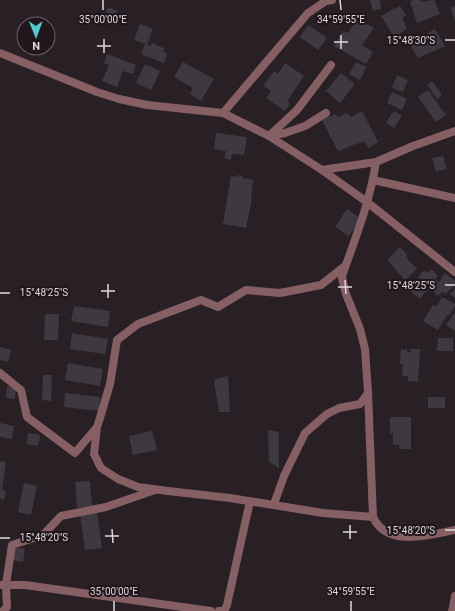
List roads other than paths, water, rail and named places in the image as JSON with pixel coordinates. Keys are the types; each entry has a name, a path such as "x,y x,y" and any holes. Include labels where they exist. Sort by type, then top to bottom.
{"street":[{"path":"223,113 308,13 326,1 332,0"},
{"path":"0,53 97,92 119,99 147,105 223,113 269,136 322,170 367,202 455,272"},
{"path":"269,136 297,110 331,65"},
{"path":"269,136 285,133 305,126 326,113"},
{"path":"322,170 376,162 413,146 455,131"},
{"path":"376,162 373,180 360,228 345,266 342,278 346,294 360,329 365,349 373,517 376,524 387,532 398,536 413,538 455,530"},
{"path":"373,180 455,198"},
{"path":"345,266 321,285 280,293 246,290 218,307 201,300 138,324 117,340 110,384 97,427 94,454 101,468 118,479 138,487 274,504 322,513 373,517"},
{"path":"0,373 21,390 27,416 75,453 97,427"},
{"path":"274,504 284,476 305,433 327,414 340,408 360,404 368,393"},
{"path":"3,611 8,607 3,584 12,545 43,535 61,516 106,507 156,489"},
{"path":"219,611 224,611 228,605 250,501"},
{"path":"3,584 25,584 211,611"},
{"path":"452,611 455,596"}]}
